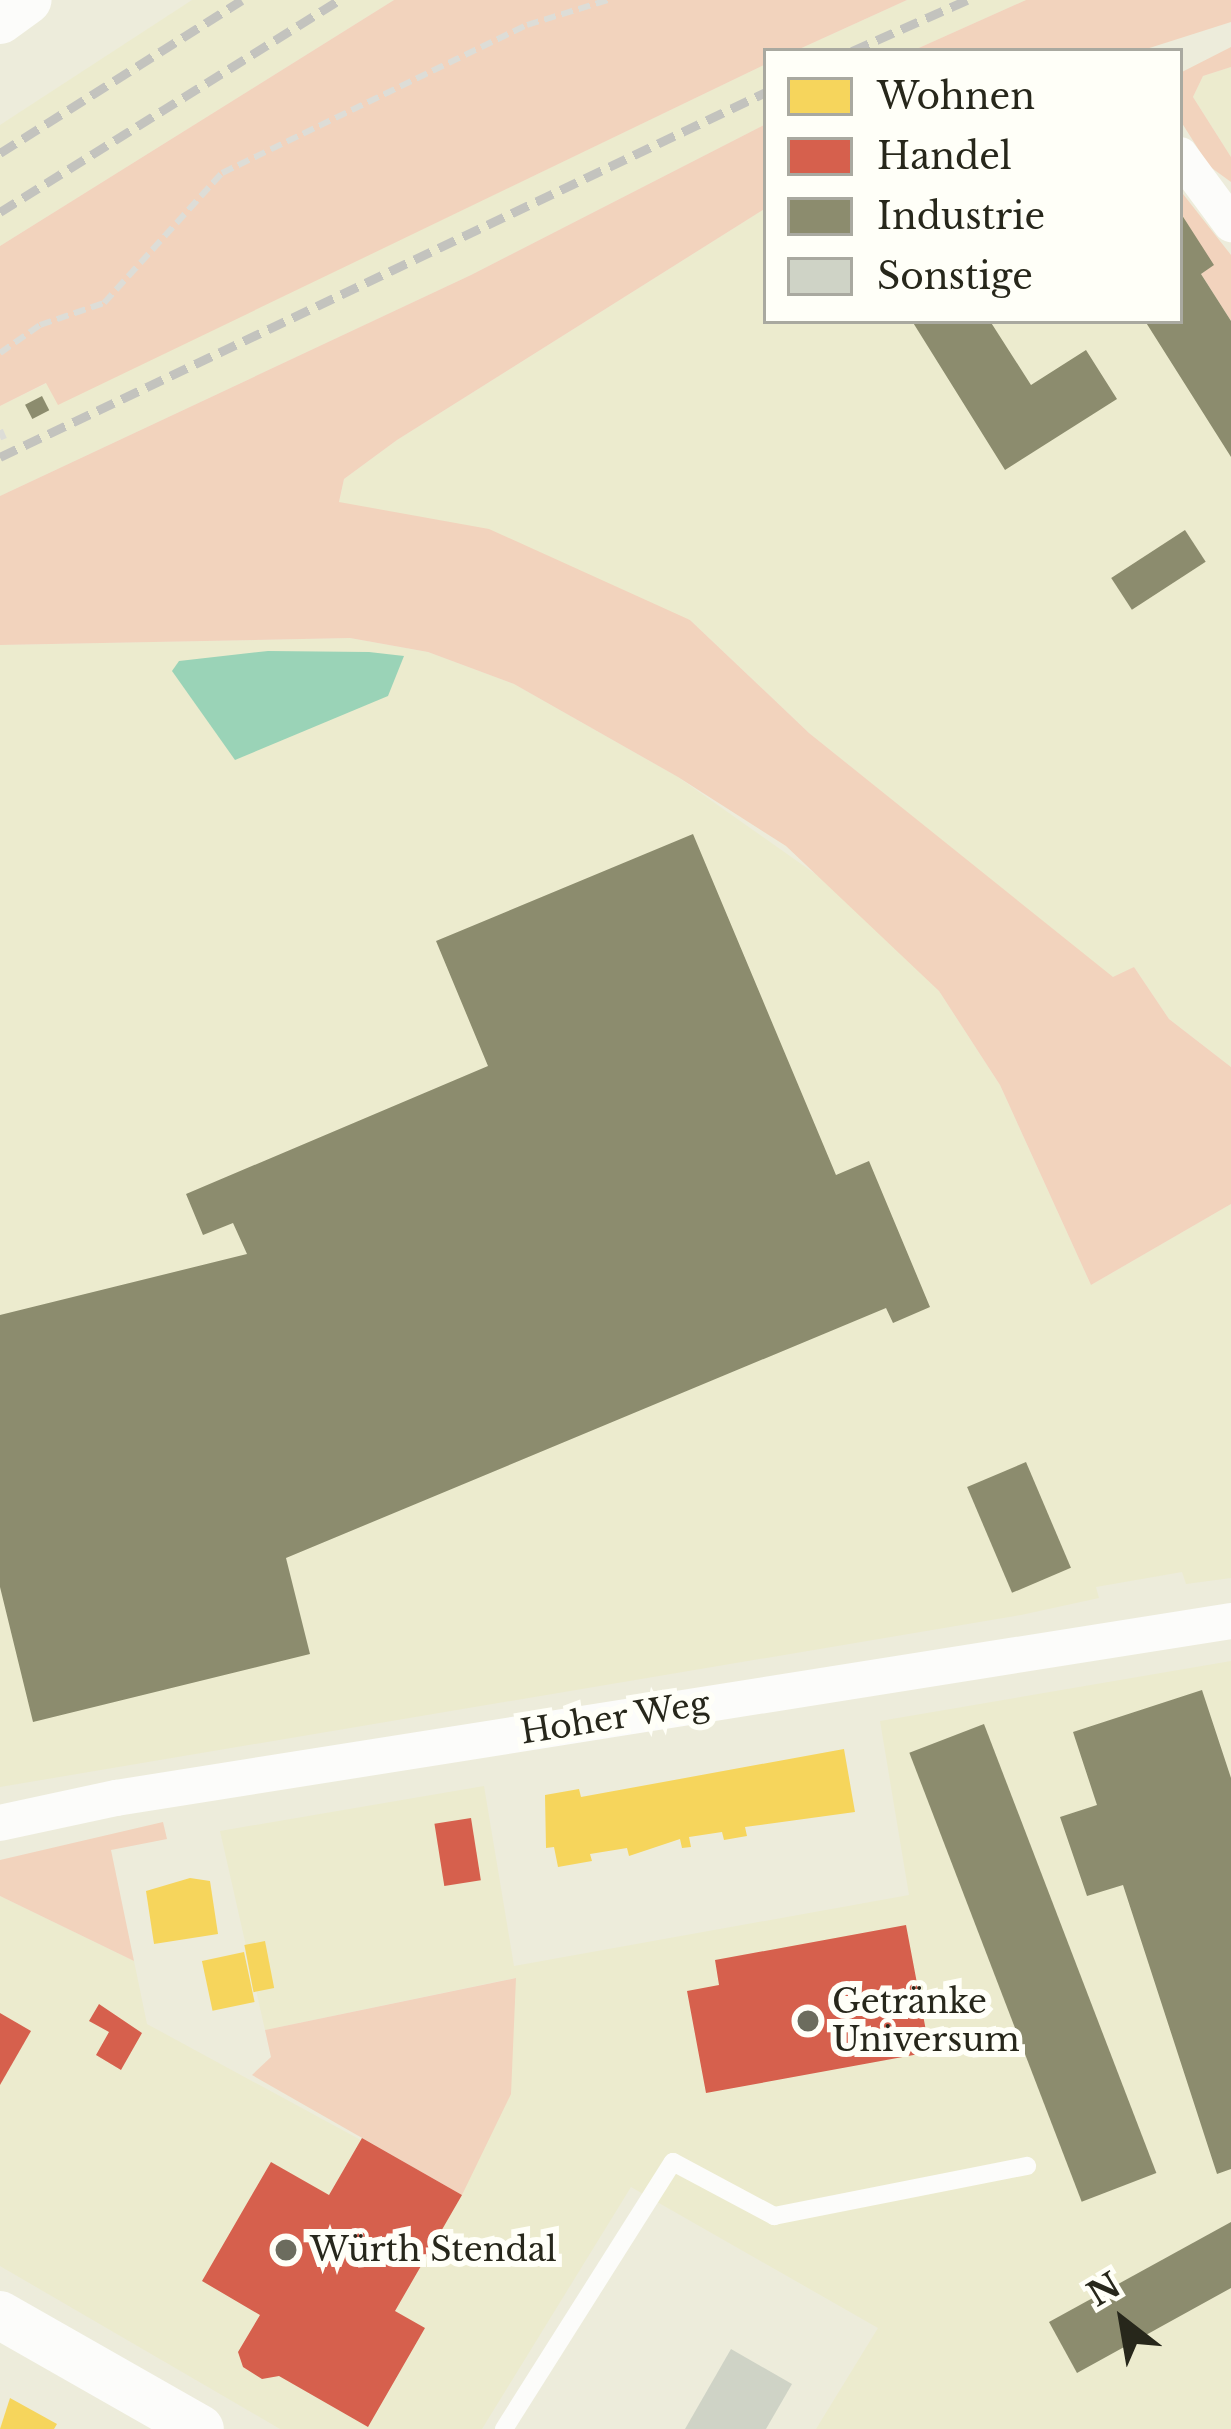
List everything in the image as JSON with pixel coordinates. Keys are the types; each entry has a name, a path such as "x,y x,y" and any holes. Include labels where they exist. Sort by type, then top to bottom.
{"main road":[{"path":"0,20 28,0"},
{"path":"0,2315 200,2429"}],"street":[{"path":"1183,159 1231,224"},
{"name":"Hoher Weg","path":"0,1823 162,1790 1231,1621"}],"lane":[{"path":"505,2429 673,2162 774,2216 1027,2166"}],"path":[{"path":"0,353 40,325 104,304 223,172 527,25 608,0"}],"shaded area":[{"path":"192,0 394,0 0,246 0,125"},
{"path":"394,0 907,0 802,48 763,48 763,65 58,405 46,383 0,406 0,246"},
{"path":"907,0 1026,0 919,48 802,48"},
{"path":"1026,0 1231,0 1231,22 1149,48 919,48"},
{"path":"1231,47 1231,67 1203,76 1193,97 1231,157 1231,182 1209,166 1183,125 1183,71"},
{"path":"763,65 763,126 471,275 0,496 0,406 47,383 58,404"},
{"path":"1231,67 1231,157 1193,97 1203,76"},
{"path":"763,126 763,210 397,440 344,479 339,502 489,529 690,620 809,733 1113,977 1134,967 1169,1019 1231,1067 1231,1204 1091,1285 1000,1085 939,991 786,846 678,777 514,684 428,652 350,638 0,645 0,496 471,275"},
{"path":"1183,194 1231,255 1231,321 1201,274 1213,265 1183,217"},
{"path":"763,210 763,324 1183,324 1183,217 1214,265 1201,274 1231,321 1231,1067 1169,1019 1134,967 1113,978 809,733 690,620 339,503 344,479 397,440"},
{"path":"350,638 428,652 514,684 678,777 838,890 939,991 1000,1085 1091,1285 1231,1204 1231,1578 1186,1584 1182,1572 1096,1587 1099,1598 1021,1615 0,1787 0,645"},
{"path":"268,651 404,656 388,696 235,760 172,671 179,661"},
{"path":"1231,1661 1231,2429 816,2429 878,2328 631,2187 482,2429 280,2429 0,2266 0,1896 134,1961 147,2024 462,2195 515,1978 265,2030 220,1831 484,1786 514,1966 909,1895 880,1721"},
{"path":"163,1822 167,1839 111,1850 134,1961 0,1896 0,1860"},
{"path":"516,1978 511,2094 462,2195 252,2075 271,2057 265,2030"}],"building: Wohnen":[{"path":"844,1749 855,1812 745,1827 747,1836 724,1840 722,1832 689,1837 691,1847 682,1848 680,1839 629,1856 627,1848 590,1854 592,1861 558,1867 554,1847 546,1848 545,1795 579,1789 581,1797"},
{"path":"190,1878 210,1881 218,1934 154,1944 146,1891"},
{"path":"265,1941 274,1988 254,1992 244,1945"},
{"path":"244,1952 255,2002 213,2011 202,1961"},
{"path":"10,2398 57,2424 54,2429 0,2429"}],"building: Handel":[{"path":"471,1818 481,1880 444,1886 434,1824"},
{"name":"Getränke Universum","path":"906,1925 930,2052 706,2093 687,1991 719,1985 715,1960"},
{"path":"99,2004 142,2033 121,2070 96,2055 109,2032 89,2021"},
{"path":"0,2013 31,2031 0,2085"},
{"path":"362,2138 462,2195 395,2311 425,2328 368,2427 279,2376 262,2379 243,2367 238,2352 260,2315 202,2281 271,2162 329,2195"}],"building: Industrie":[{"path":"1183,217 1214,265 1201,274 1231,321 1231,457 1147,324 1183,324"},
{"path":"914,324 992,324 1031,385 1086,350 1117,399 1005,470"},
{"path":"42,396 49,410 32,419 25,405"},
{"path":"1185,530 1206,562 1132,610 1111,578"},
{"path":"693,834 836,1175 869,1161 930,1307 893,1323 886,1308 286,1558 310,1654 33,1722 0,1587 0,1315 247,1254 233,1223 203,1235 186,1194 488,1066 436,941"},
{"path":"1026,1462 1071,1568 1012,1593 967,1487"},
{"path":"1202,1690 1231,1778 1231,2169 1217,2174 1123,1885 1087,1896 1060,1817 1097,1805 1073,1732"},
{"path":"984,1724 1156,2173 1082,2202 909,1753"},
{"path":"1231,2222 1231,2288 1077,2373 1049,2322"}],"building: Sonstige":[{"path":"731,2349 792,2384 766,2429 685,2429"}],"railway":[{"path":"0,153 242,0"},
{"path":"0,212 339,0"},
{"path":"859,48 967,0"},
{"path":"0,457 763,93"}],"place":[{"name":"Getränke Universum","path":"808,2021"},
{"name":"Würth Stendal","path":"286,2250"}]}
